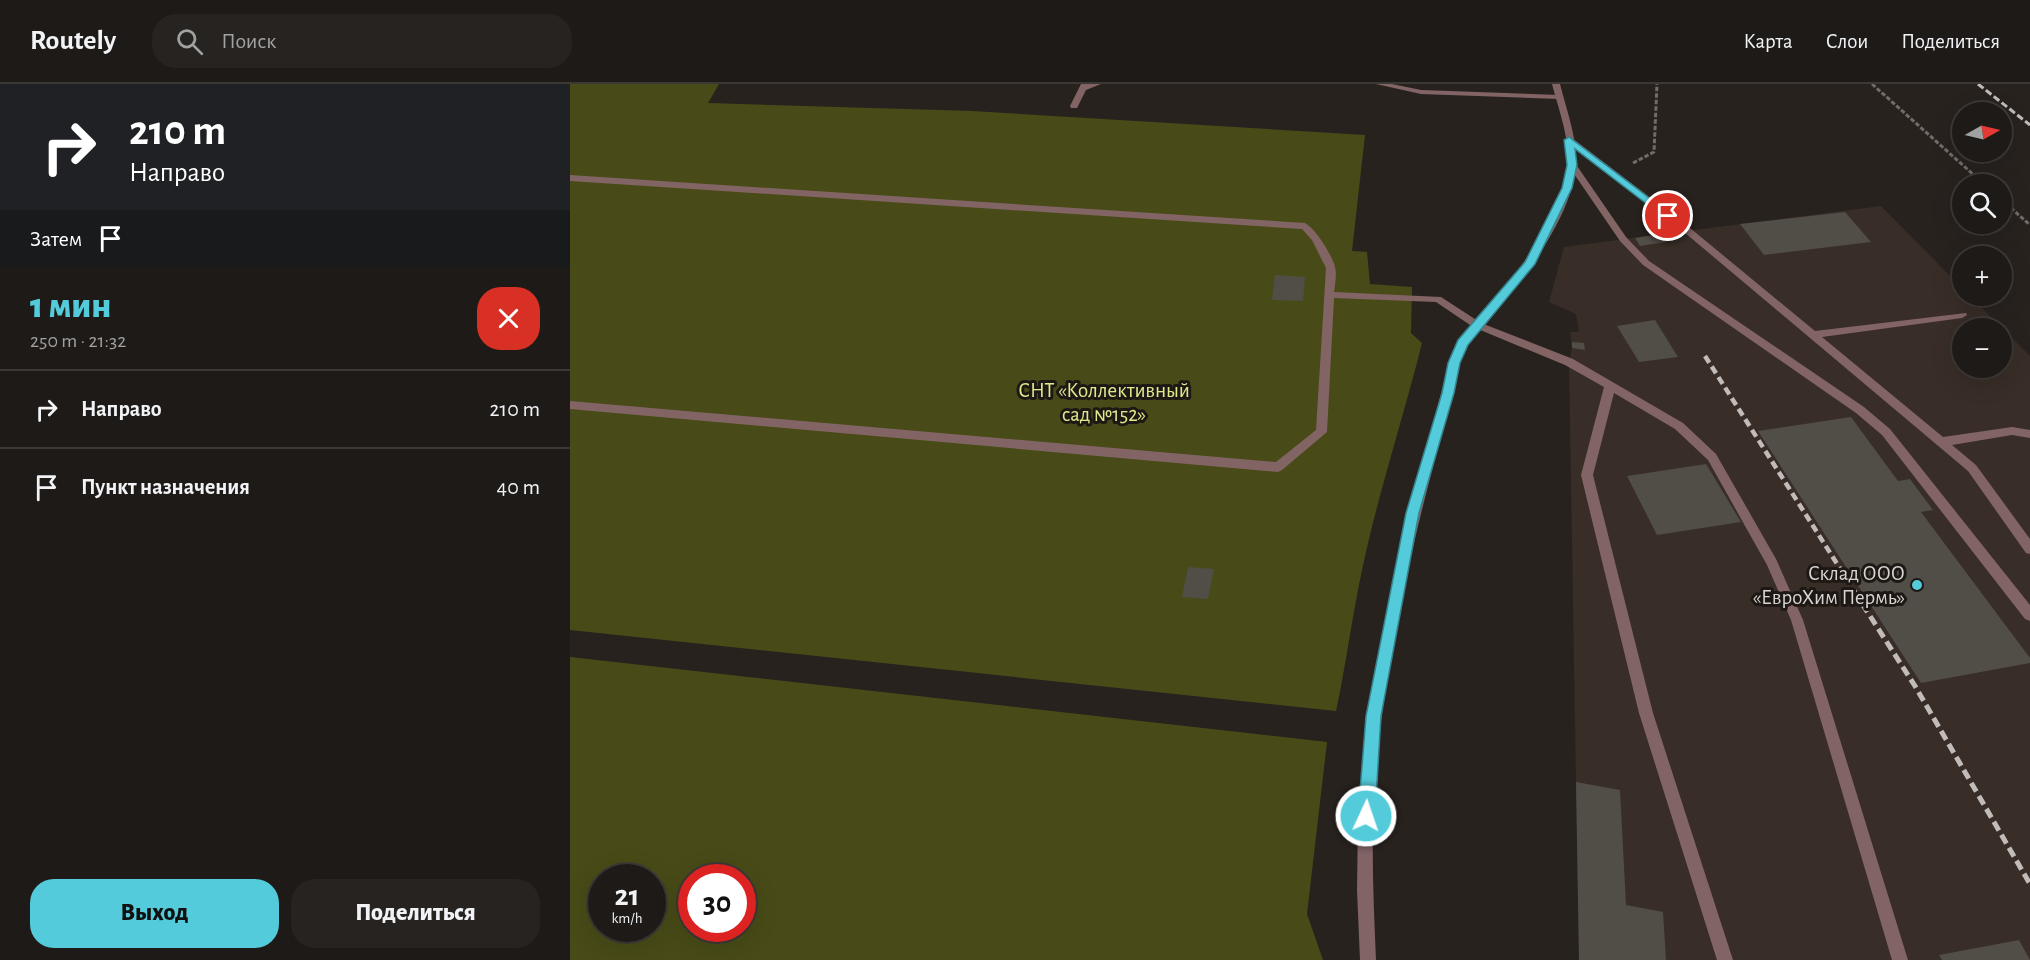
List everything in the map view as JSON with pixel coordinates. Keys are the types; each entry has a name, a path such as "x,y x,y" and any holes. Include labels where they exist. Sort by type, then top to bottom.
{"street":[{"path":"1074,106 1083,87 1097,84"},
{"path":"1368,960 1364,861 1374,716 1413,513 1448,393 1454,363 1462,343 1530,264 1559,207 1572,165 1558,90 1421,92 1380,84"},
{"path":"1569,140 1687,230 1972,468 2030,549"},
{"path":"1572,165 1623,239 1646,263 1860,410 1886,432 2030,615"},
{"path":"570,178 1305,226 1316,238 1331,268 1321,432 1278,466 570,405"},
{"path":"1330,296 1438,299 1476,325 1569,362 1679,426 1712,457 1772,563 1797,620 1900,960"},
{"path":"1812,335 1962,315"},
{"path":"1610,386 1587,475 1646,713 1725,960"},
{"path":"1941,442 2012,431 2030,434"}],"path":[{"path":"1612,173 1654,153 1657,84"},
{"path":"1872,84 1973,174"},
{"path":"2012,209 2030,225"}],"shaded area":[{"path":"1881,206 1952,278 1952,306 1980,306 1992,318 1952,318 1952,378 2012,378 2012,338 2030,356 2030,960 1579,960 1569,362 1572,348 1570,332 1579,332 1576,314 1549,302 1564,247"}],"green space":[{"name":"СНТ «Коллективный сад №152»","path":"570,84 719,84 708,103 972,111 1365,135 1352,251 1367,252 1370,284 1412,287 1411,333 1422,343 1368,542 1336,711 570,630"},
{"path":"570,657 1327,742 1307,914 1323,960 570,960"}],"building":[{"path":"1845,212 1871,242 1764,255 1740,224"},
{"path":"1660,234 1666,242 1640,246 1635,238"},
{"path":"1275,275 1305,277 1303,301 1272,300"},
{"path":"1655,320 1678,357 1639,362 1617,326"},
{"path":"1572,342 1584,343 1585,350 1572,348"},
{"name":"Склад ООО «ЕвроХим Пермь»","path":"1851,417 1898,481 1910,479 1933,510 1921,512 2030,658 2030,663 1921,683 1758,431"},
{"path":"1706,464 1741,522 1657,535 1627,476"},
{"path":"1188,567 1214,569 1208,599 1182,597"},
{"path":"1576,782 1620,790 1626,905 1663,912 1666,960 1579,960"},
{"path":"2019,940 2030,960 1942,960 1939,955"}],"railway":[{"path":"1978,84 2030,125"},
{"path":"1705,356 1855,592"},
{"path":"1854,591 1915,686 2030,884"}],"place":[{"name":"Склад ООО «ЕвроХим Пермь»","path":"1917,585"}],"route":[{"path":"1366,816 1374,716 1413,513 1448,393 1454,363 1462,343 1530,264 1567,188 1572,165 1569,140 1668,216"}]}
